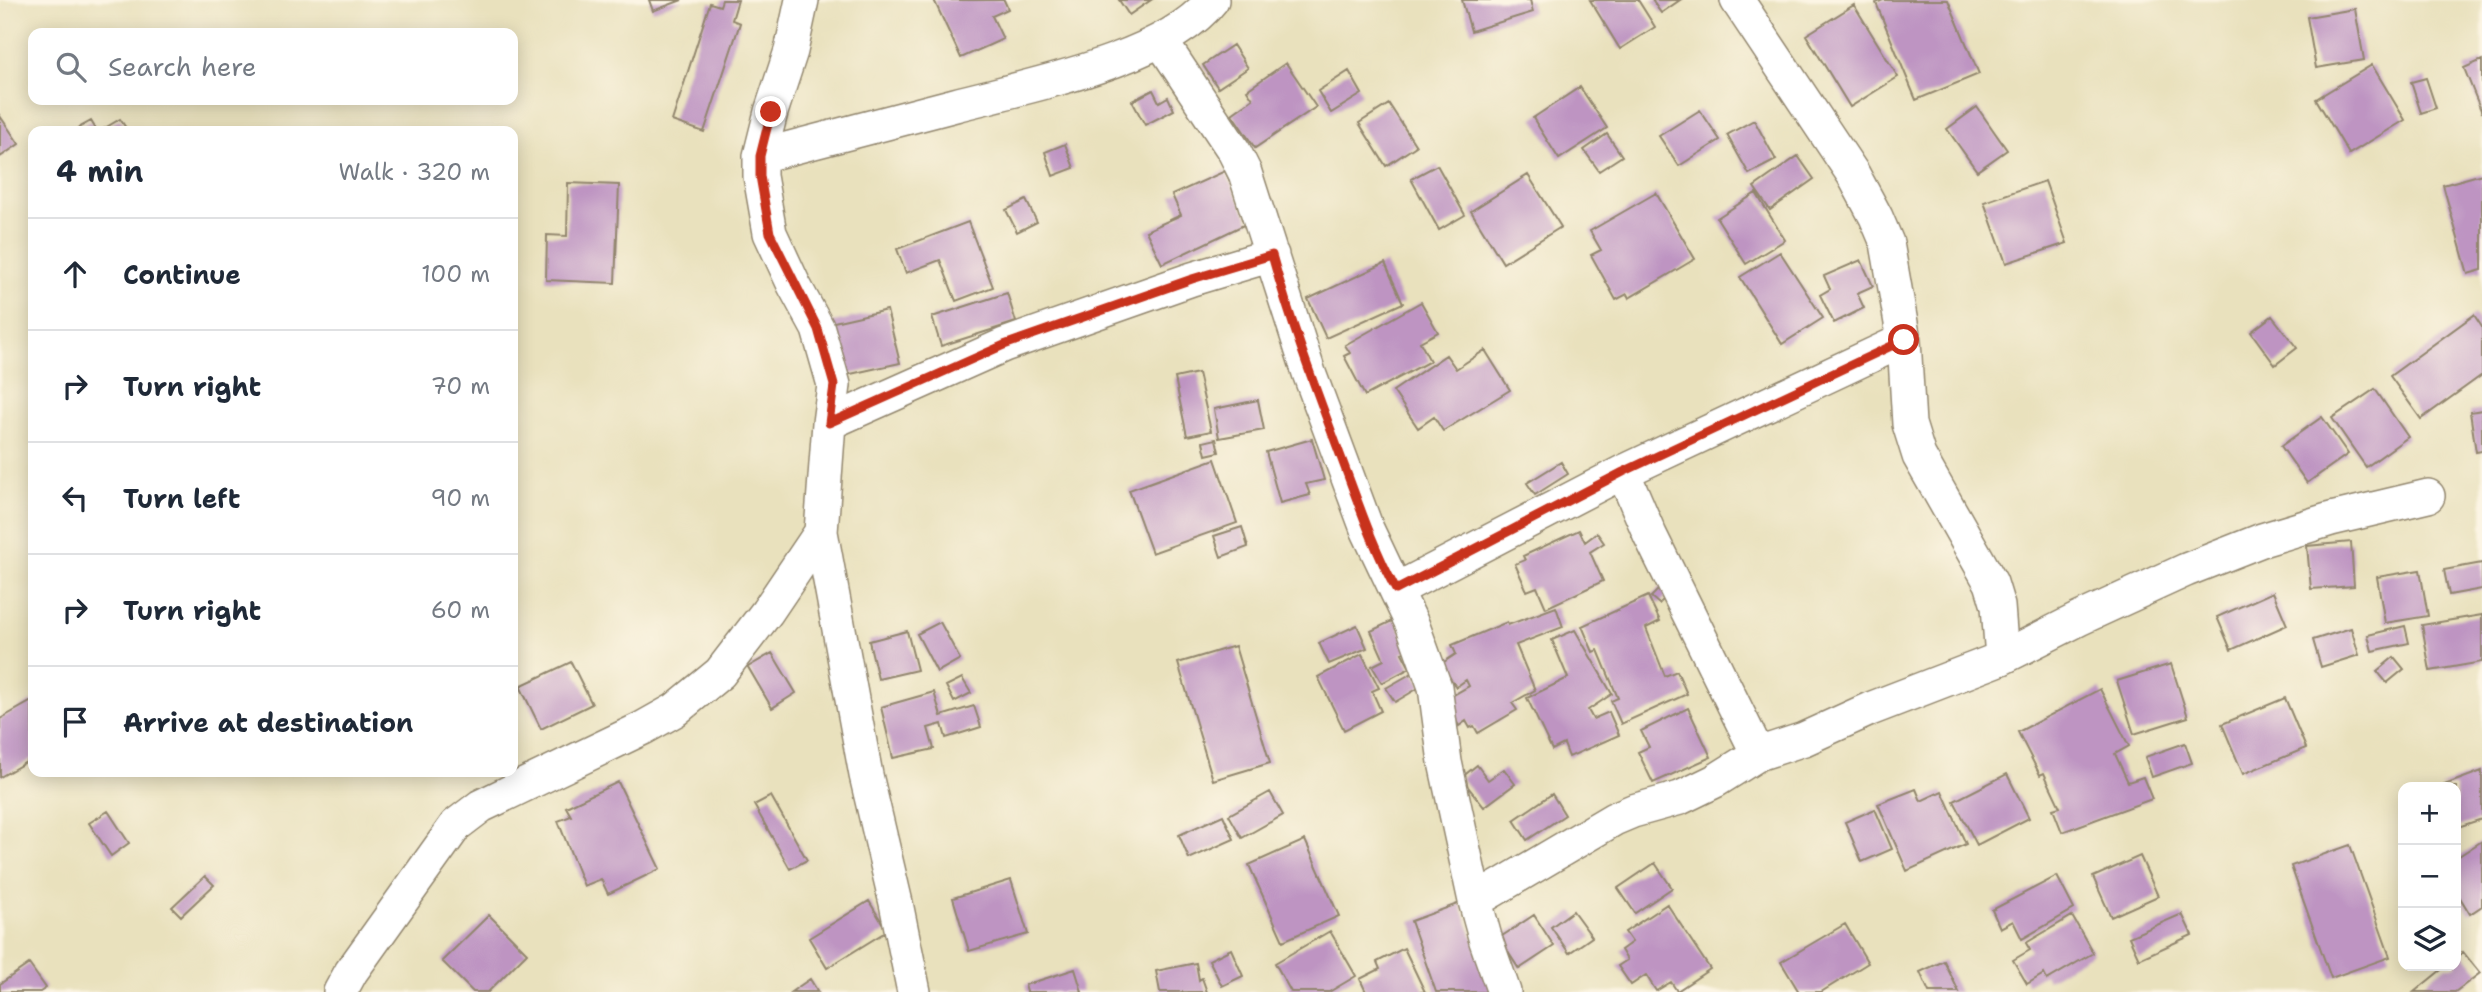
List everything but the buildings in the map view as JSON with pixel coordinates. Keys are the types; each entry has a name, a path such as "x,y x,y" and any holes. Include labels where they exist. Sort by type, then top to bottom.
{"street":[{"path":"802,0 792,51 771,112 760,156 760,176 770,233 818,329 834,385 821,532 866,775 914,992"},
{"path":"760,156 1084,71 1161,41 1202,13 1212,0"},
{"path":"1737,0 1853,174 1887,243 1904,340 1909,424 1913,441 1991,583 1998,606 2002,658"},
{"path":"1161,41 1234,151 1245,173 1309,373 1358,507 1413,626 1435,687 1445,762 1475,901 1504,992"},
{"path":"829,423 1004,345 1192,279 1272,255"},
{"path":"1396,590 1623,472 1904,340"},
{"path":"1623,472 1650,535 1758,754"},
{"path":"1475,901 1614,819 1680,798 1715,781 1758,754 1804,739 1870,709 2002,658 2186,570 2262,540 2331,519 2428,496"},
{"path":"340,992 351,972 456,825 481,806 676,710 720,673 767,612 821,532"}],"route":[{"path":"771,112 760,156 760,176 770,233 818,329 834,385 829,423 1004,345 1192,279 1272,255 1309,373 1367,529 1396,590 1623,472 1904,340"}]}
